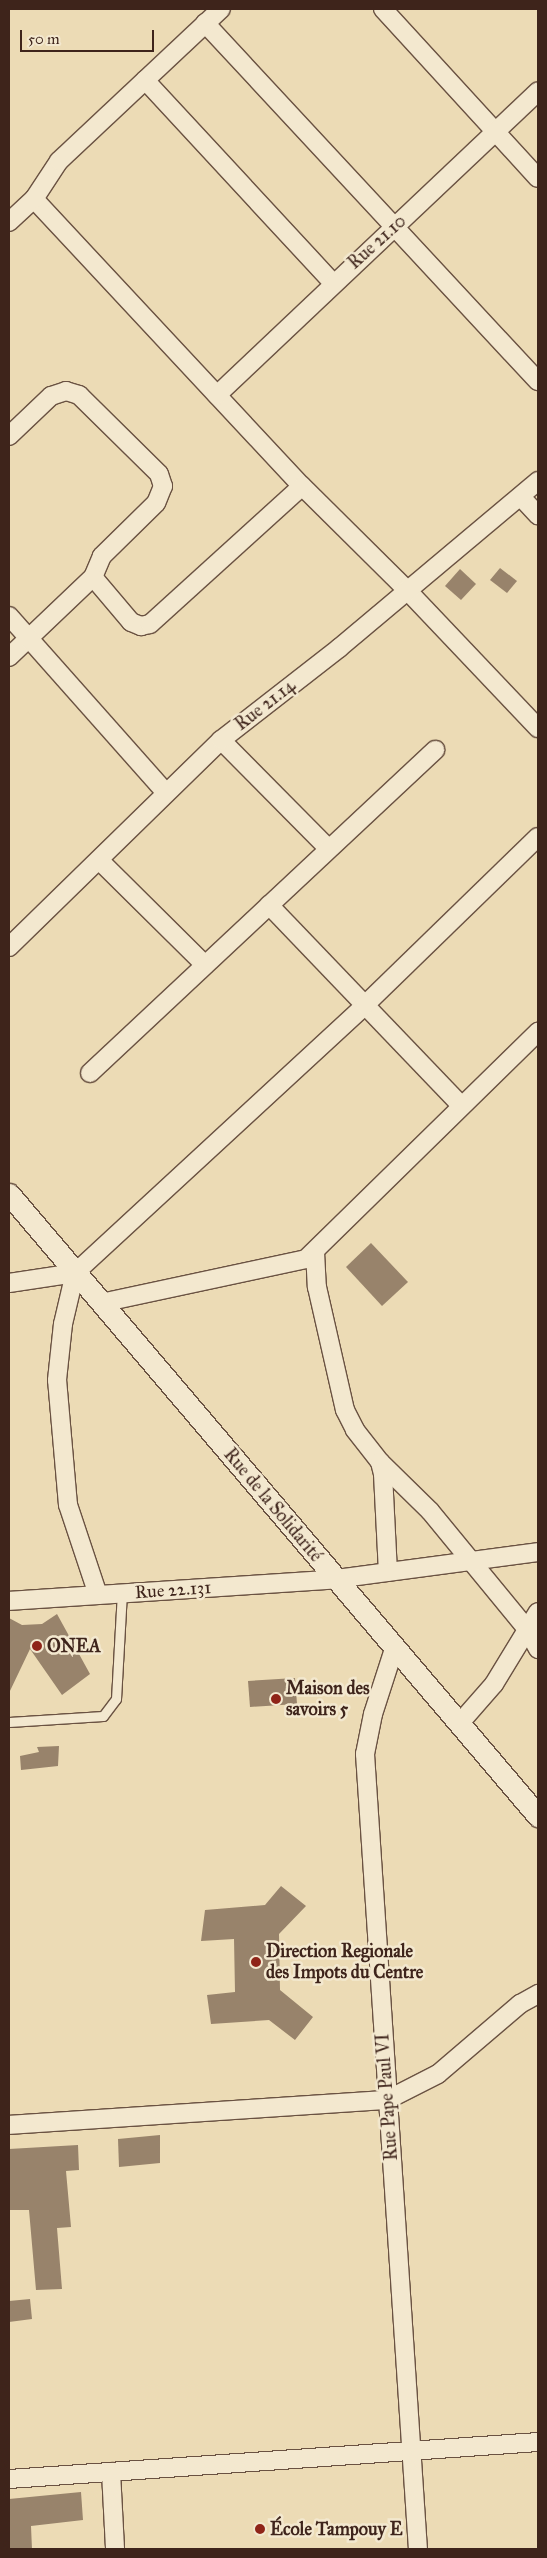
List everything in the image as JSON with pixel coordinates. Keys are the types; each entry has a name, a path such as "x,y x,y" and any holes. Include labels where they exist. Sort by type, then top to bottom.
{"street":[{"path":"9,222 34,198 59,161 221,9"},
{"path":"383,9 497,131 538,178"},
{"path":"205,23 538,381"},
{"path":"145,80 333,283"},
{"name":"Rue 21.10","path":"217,395 333,283 538,92"},
{"path":"34,198 302,486 406,589 538,728"},
{"path":"9,436 51,396 66,391 79,395 159,474 163,486 156,503 102,556 92,577 28,636 9,657"},
{"name":"Rue 21.14","path":"9,947 99,860 165,792 221,740 338,648 406,589 521,497 538,481"},
{"path":"92,577 131,622 141,626 150,624 302,486"},
{"path":"521,497 538,515"},
{"path":"9,616 165,792"},
{"path":"221,740 328,848"},
{"path":"90,1073 328,848 435,750"},
{"path":"98,1595 68,1505 57,1380 63,1324 75,1273 365,1005 538,837"},
{"path":"99,860 205,965"},
{"path":"269,905 461,1105"},
{"path":"101,1303 293,1264 315,1252 461,1105 538,1032"},
{"name":"Rue de la Solidarité","path":"9,1194 394,1649 538,1816"},
{"path":"315,1252 317,1287 345,1410 355,1430 380,1462 430,1511 527,1629 538,1649"},
{"path":"9,1283 75,1273"},
{"path":"380,1462 386,1503 388,1572"},
{"name":"Rue 22.131","path":"9,1601 336,1579 538,1552"},
{"path":"459,1724 494,1684 538,1612"},
{"name":"Rue Pape Paul VI","path":"394,1649 373,1714 365,1754 418,2549"},
{"path":"9,2125 387,2100 438,2074 520,2004 538,1994"},
{"path":"9,2480 538,2442"},
{"path":"111,2472 115,2549"}],"lane":[{"path":"9,1722 103,1716 116,1699 122,1593"}],"building":[{"path":"500,568 517,581 507,593 490,580"},
{"path":"460,569 476,584 461,600 445,586"},
{"path":"371,1243 408,1282 382,1306 346,1267"},
{"path":"57,1614 90,1674 62,1695 30,1649 9,1693 9,1618 22,1625 42,1624"},
{"path":"295,1678 297,1704 250,1707 248,1681"},
{"path":"59,1746 58,1766 21,1770 20,1756 39,1752 37,1747"},
{"path":"281,1886 306,1906 279,1934 280,1990 313,2017 295,2040 269,2020 211,2024 207,1995 235,1992 234,1939 201,1941 205,1910 265,1905"},
{"path":"160,2135 160,2163 119,2167 118,2139"},
{"path":"78,2145 79,2170 66,2171 71,2227 57,2228 62,2289 36,2290 29,2210 9,2210 9,2149"},
{"path":"30,2299 32,2319 9,2322 9,2301"},
{"path":"81,2492 83,2520 31,2526 32,2549 9,2549 9,2499"}],"place":[{"name":"ONEA","path":"37,1646"},
{"name":"Maison des savoirs 5","path":"276,1699"},
{"name":"Direction Regionale des Impots du Centre","path":"256,1962"},
{"name":"École Tampouy E","path":"260,2529"}]}
